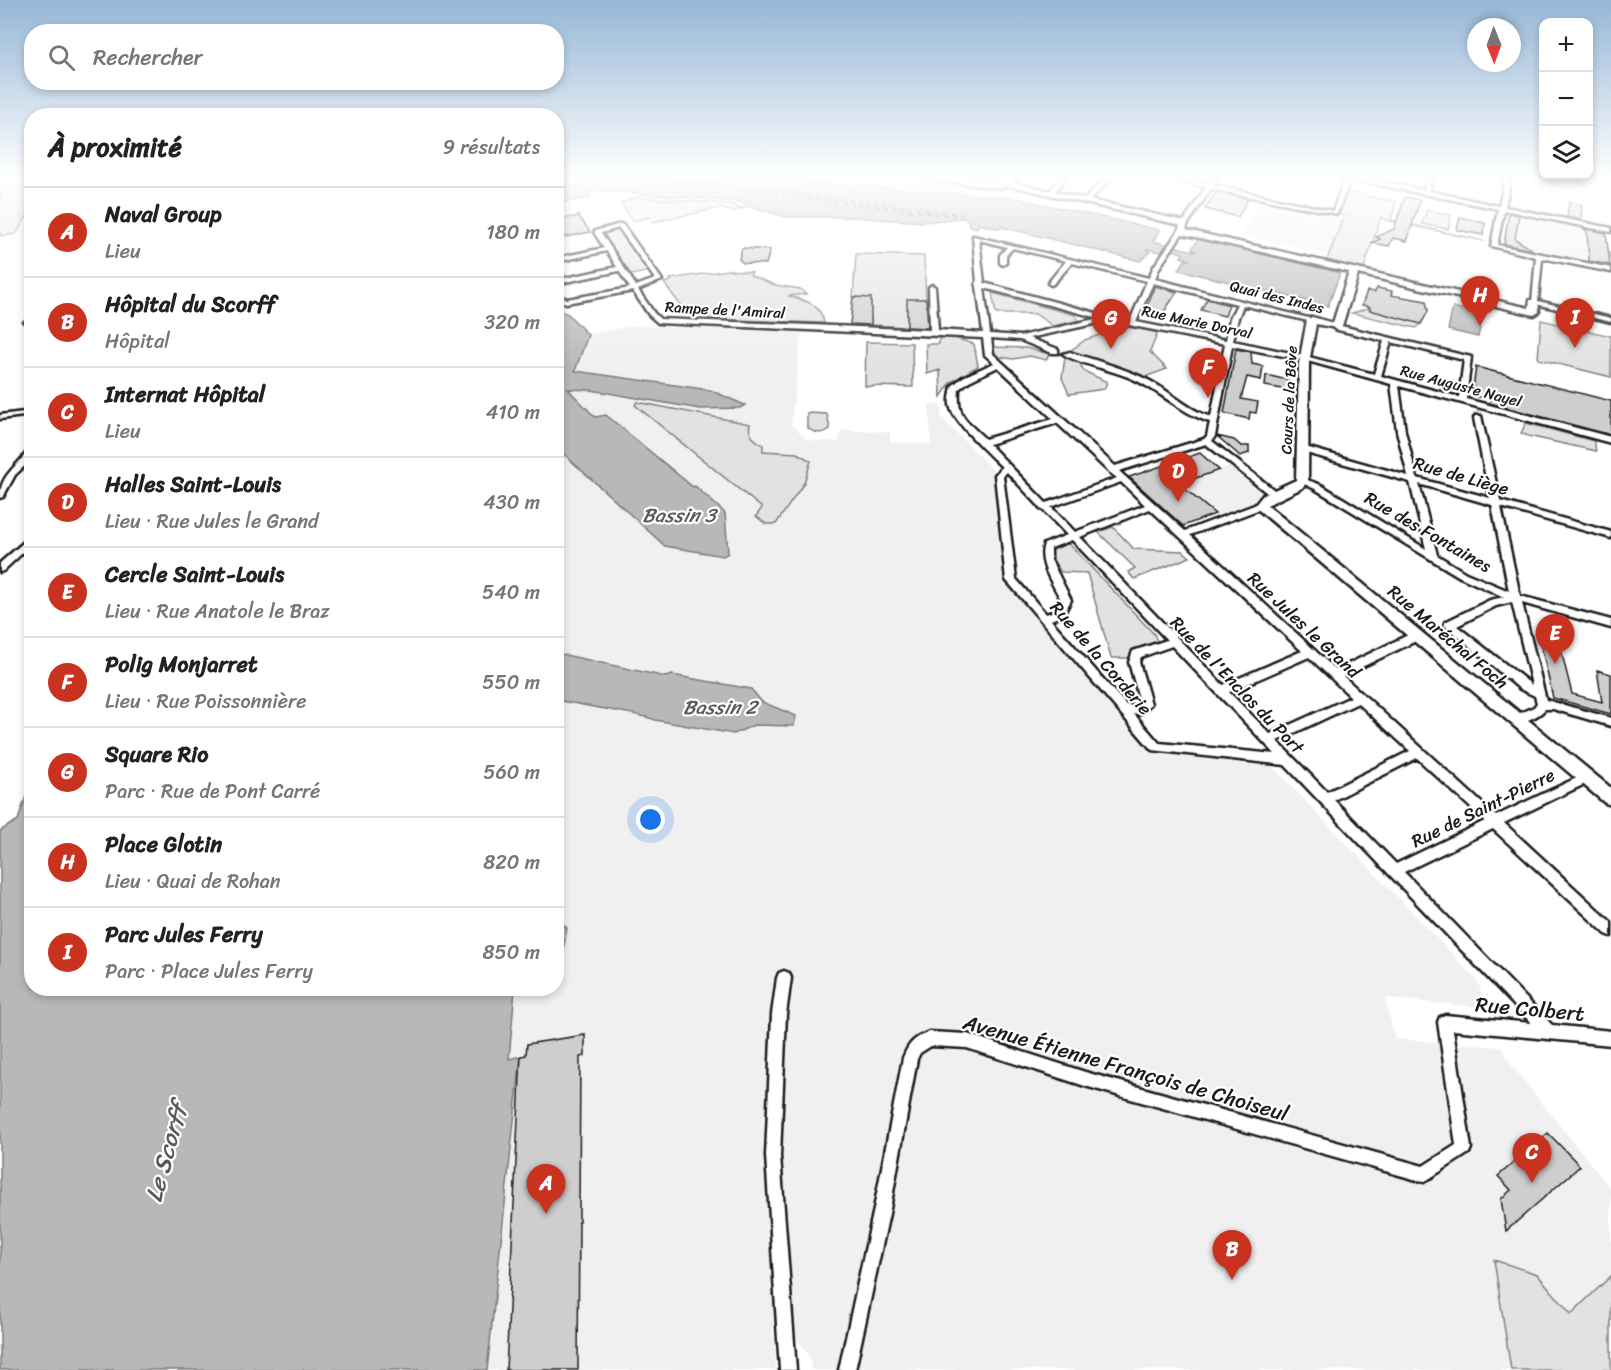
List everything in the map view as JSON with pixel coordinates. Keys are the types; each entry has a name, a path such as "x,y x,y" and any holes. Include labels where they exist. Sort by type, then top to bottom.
{"street":[{"name":"Rampe de l'Amiral","path":"603,241 651,314 658,321 934,332"},
{"name":"Rampe de l'Amiral","path":"632,241 659,280 635,287"},
{"name":"Rue Jules le Grand","path":"975,241 989,355 1611,930"},
{"name":"Quai des Indes","path":"991,241 1468,359 1462,400"},
{"path":"1134,322 1150,281 1175,241"},
{"path":"1227,241 1354,272 1611,320"},
{"path":"1495,241 1494,246 1611,271"},
{"path":"1003,262 1003,255 1011,246"},
{"path":"564,258 609,249"},
{"path":"1534,307 1539,256"},
{"path":"1051,283 1070,261"},
{"path":"564,280 622,268"},
{"path":"1337,327 1354,272"},
{"name":"Rue Marie Dorval","path":"979,284 1040,296 1110,319 1305,358"},
{"path":"564,300 635,287"},
{"path":"932,287 934,332 1021,339 1110,319"},
{"path":"1112,470 1207,441 1211,436 1228,342 1234,318 1241,303"},
{"name":"Cours de la Bôve","path":"1302,481 1305,358 1312,320"},
{"path":"1021,339 1055,351"},
{"path":"1377,377 1388,339"},
{"path":"1067,354 1135,376 1164,392 1199,417 1214,421"},
{"name":"Rue Auguste Nayel","path":"1305,358 1462,400 1477,411 1611,441"},
{"name":"Rue de l'Enclos du Port","path":"998,364 966,379 955,388 953,396 959,417 1550,1032"},
{"path":"1395,382 1401,431 1433,556"},
{"path":"1477,411 1516,598 1540,699 1538,710 1517,719"},
{"path":"0,417 24,414"},
{"path":"982,443 1058,420"},
{"path":"1207,441 1275,495"},
{"name":"Rue de Liège","path":"1302,448 1611,535"},
{"path":"0,495 12,473 24,463"},
{"name":"Rue de la Corderie","path":"1006,468 999,475 1011,580 1156,747 1287,760"},
{"path":"1043,507 1122,479"},
{"path":"1182,535 1260,506 1262,501 1298,486 1302,481"},
{"name":"Rue des Fontaines","path":"1302,481 1318,487 1463,575 1516,598 1611,624"},
{"path":"1044,619 1060,612 1066,600 1046,560 1045,550 1053,542 1151,506"},
{"name":"Rue Maréchal Foch","path":"1260,506 1611,798"},
{"path":"0,569 24,546"},
{"path":"1516,598 1493,603 1449,625 1540,699 1611,722"},
{"path":"1335,675 1416,636"},
{"path":"1123,709 1137,710 1146,704 1134,662 1137,654 1173,642"},
{"path":"1220,691 1310,652"},
{"path":"1268,740 1359,698"},
{"path":"1324,799 1418,752"},
{"name":"Rue de Saint-Pierre","path":"1393,871 1587,778"},
{"path":"784,978 778,1025 773,1156 788,1370"},
{"name":"Rue Colbert","path":"1464,1148 1445,1022 1611,1038"},
{"name":"Avenue Étienne François de Choiseul","path":"847,1370 910,1058 915,1048 929,1039 967,1041 1085,1079 1416,1174 1424,1174 1464,1148"}],"shaded area":[{"path":"608,241 629,241 650,271 631,275"},
{"path":"1270,241 1334,241 1329,254"},
{"path":"1334,241 1373,241 1362,274 1325,265"},
{"path":"1504,241 1607,241 1610,268 1503,245"},
{"path":"856,254 924,256 926,299 908,299 907,327 871,325 871,316 860,315 871,298 853,297"},
{"path":"728,270 752,272 750,275 775,285 800,289 807,294 788,296 815,306 824,323 704,319 704,312 684,310 664,283 671,281 670,279"},
{"path":"992,293 1075,315 1079,320 1053,326 1035,314 996,314"},
{"path":"1369,308 1369,310 1421,324 1416,328 1352,313"},
{"path":"1541,320 1611,336 1611,377 1538,359"},
{"path":"1108,324 1158,332 1150,352 1167,369 1145,377 1070,351 1085,340 1114,330"},
{"path":"631,326 802,331 791,424 808,440 838,442 841,430 890,432 890,442 931,444 929,404 941,405 942,418 994,471 1005,581 1153,752 1270,764 1477,980 1487,1008 1385,998 1395,1039 1502,1047 1512,1066 1611,1189 1611,1370 811,1370 810,1357 785,1322 773,1324 776,1370 487,1370 521,1057 509,1059 514,996 564,996 564,945 567,928 564,926 564,406 571,395 568,389 588,335"},
{"path":"939,337 955,338 974,344 978,366 951,382 941,397 940,370 927,374 926,344 939,344"},
{"path":"866,342 912,343 913,387 865,386"},
{"path":"993,347 1027,348 1049,354 1046,360 1030,356 1013,359 996,356"},
{"path":"1065,358 1079,362 1084,371 1107,382 1104,389 1069,394 1062,378"},
{"path":"637,402 750,424 751,434 763,445 763,451 797,453 811,461 804,483 776,524 766,524 756,516 762,508 635,405"},
{"path":"807,413 827,414 830,429 821,433 807,427"},
{"path":"1526,423 1594,441 1596,451 1528,436 1521,433"},
{"path":"1236,464 1268,494 1251,501 1253,506 1219,518 1179,484"},
{"path":"1113,527 1134,549 1183,551 1190,557 1134,579 1128,572 1135,568 1098,532"},
{"path":"1066,544 1070,545 1154,634 1156,644 1132,653 1130,658 1111,658 1087,573 1061,572 1051,557 1051,551"},
{"path":"1494,1260 1537,1274 1571,1314 1611,1276 1611,1370 1511,1370"}],"water":[{"path":"1059,241 1153,241 1196,251 1192,249 1197,241 1206,241 1340,273 1328,306 1179,270 1185,260 1190,260 1181,257 1183,253 1164,248 1161,252 1146,249 1150,252 1140,261"},
{"path":"1453,307 1483,314 1478,337 1448,330"},
{"name":"Bassin 3","path":"564,313 588,335 575,371 710,390 745,405 740,408 700,409 591,390 568,389 595,417 606,415 725,513 728,553 723,556 665,546 564,454"},
{"name":"Bassin 2","path":"564,655 666,677 672,675 751,689 762,702 796,716 794,726 754,725 734,734 655,720 640,715 564,701"},
{"name":"Le Scorff","path":"24,802 24,996 514,996 509,1059 521,1056 487,1370 0,1370 0,831 18,820"},
{"path":"564,925 567,928 564,945"}],"building":[{"path":"1376,241 1392,241 1389,246 1372,243"},
{"path":"1504,241 1518,241 1533,250 1504,244"},
{"path":"1588,241 1607,241 1610,265 1589,261"},
{"path":"742,248 770,250 766,264 743,263 739,259"},
{"path":"1155,286 1177,292 1162,315 1145,312"},
{"path":"1377,288 1392,291 1391,295 1426,301 1428,311 1421,324 1370,310 1370,307 1362,305 1367,291 1375,292"},
{"path":"853,297 871,298 871,325 850,324"},
{"path":"907,299 926,299 928,328 907,327"},
{"path":"1207,299 1229,305 1225,316 1201,310"},
{"path":"1236,349 1251,352 1252,364 1263,366 1261,380 1247,377 1241,399 1258,402 1256,413 1250,412 1249,419 1224,413"},
{"path":"1476,367 1611,401 1611,435 1489,403 1491,395 1479,397 1472,395"},
{"path":"1266,375 1288,380 1288,390 1265,386"},
{"path":"1217,436 1234,440 1241,446 1249,446 1249,453 1240,456"},
{"path":"1200,453 1219,470 1179,484 1215,514 1183,526 1129,477"},
{"path":"1538,632 1558,638 1572,694 1602,702 1597,670 1611,674 1611,714 1553,698"},
{"path":"585,1035 585,1056 580,1057 578,1370 506,1370 521,1056 526,1055 527,1044"},
{"path":"1548,1133 1580,1166 1506,1231 1501,1199 1511,1190 1498,1176"}],"tunnel":[{"path":"1477,411 1478,418"}],"place":[{"name":"Place Glotin","path":"1480,326"},
{"name":"Parc Jules Ferry","path":"1575,348"},
{"name":"Square Rio","path":"1111,349"},
{"name":"Polig Monjarret","path":"1208,398"},
{"name":"Halles Saint-Louis","path":"1178,502"},
{"name":"Cercle Saint-Louis","path":"1555,664"},
{"name":"Internat Hôpital","path":"1532,1183"},
{"name":"Naval Group","path":"546,1214"},
{"name":"Hôpital du Scorff","path":"1232,1280"}]}
